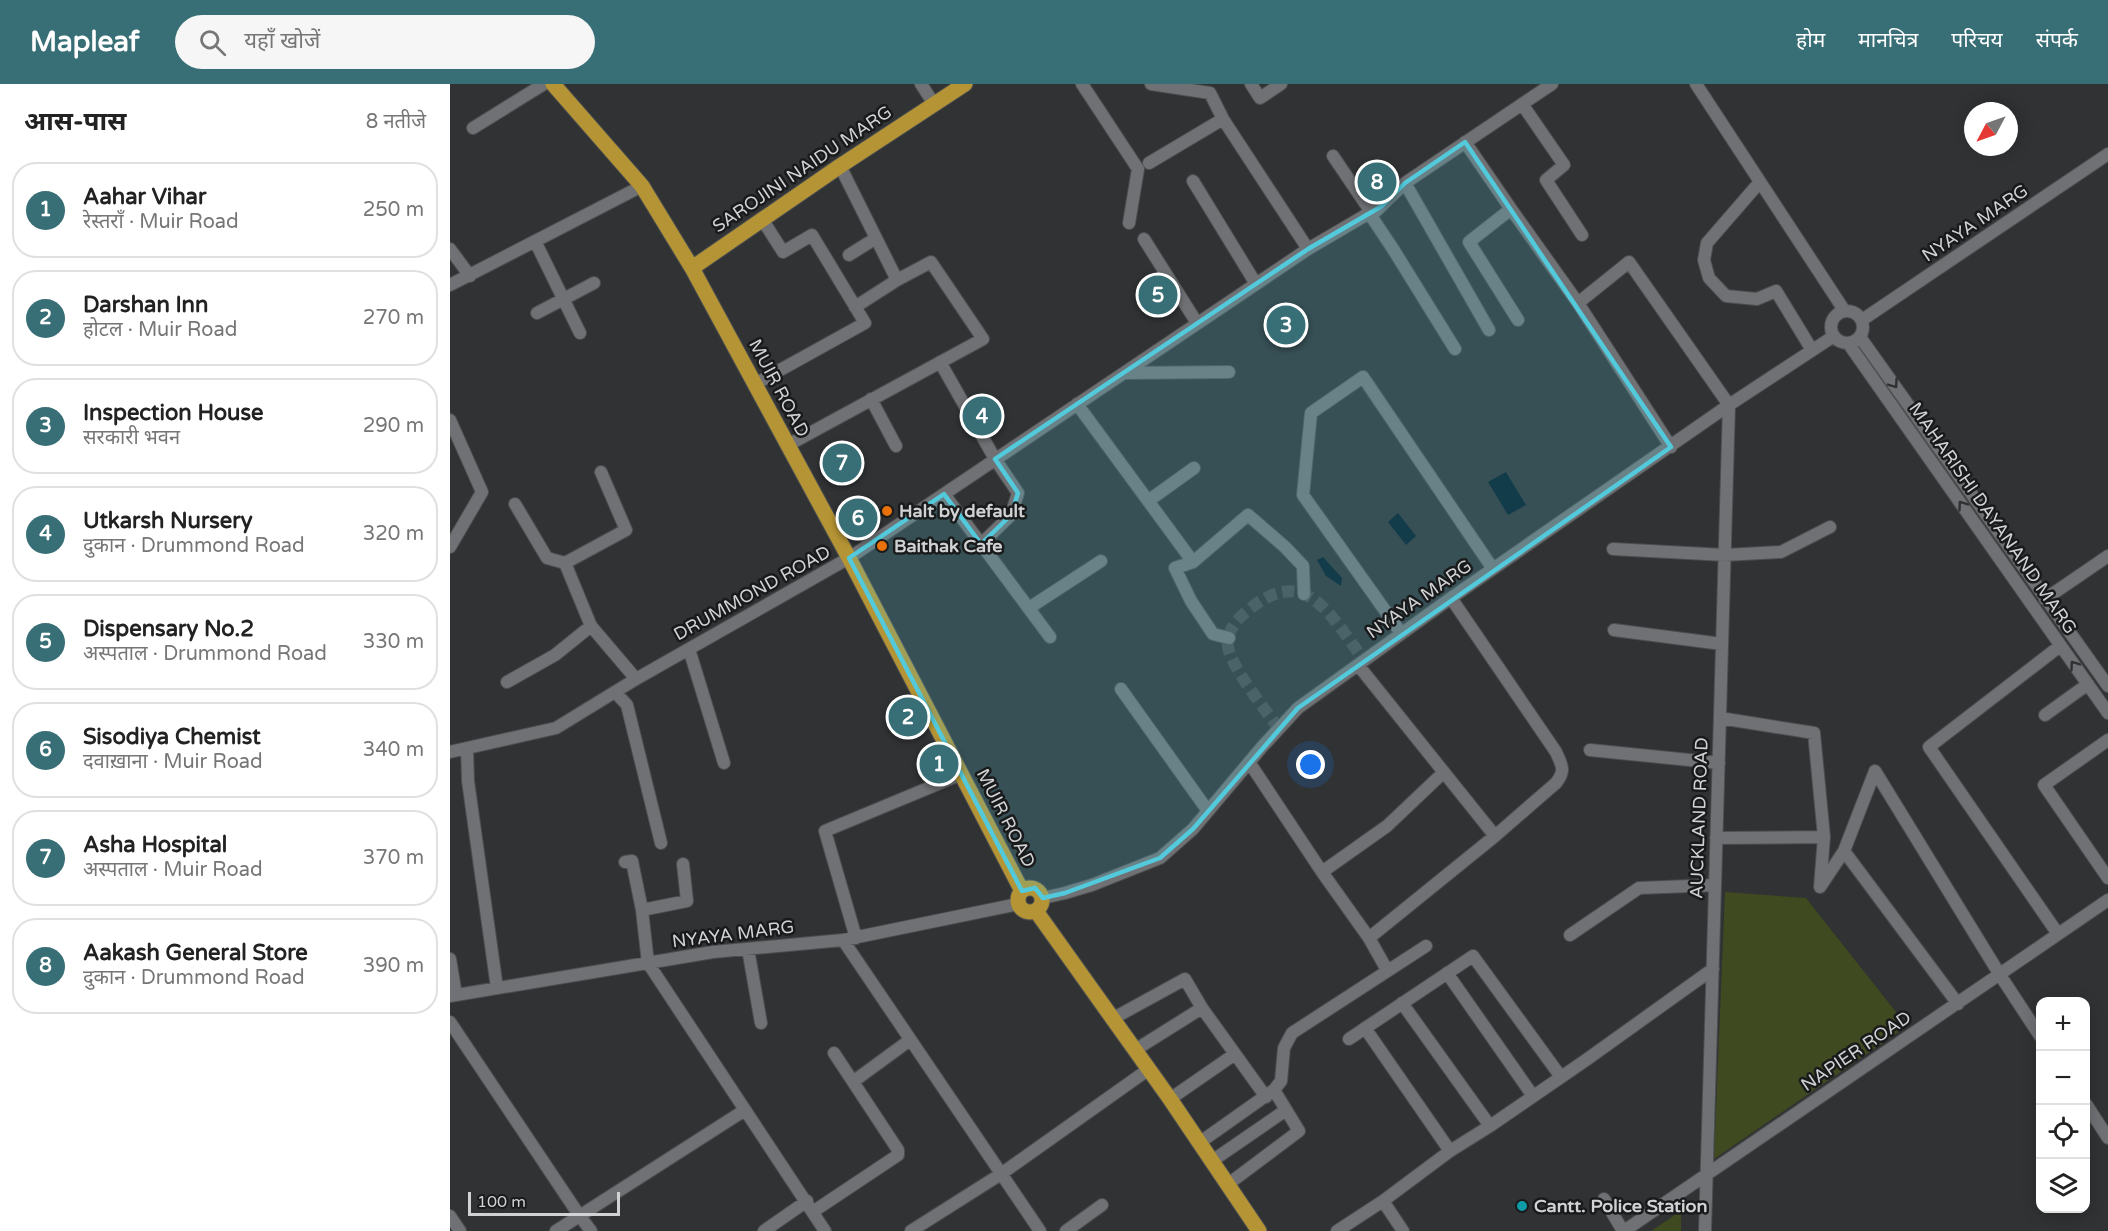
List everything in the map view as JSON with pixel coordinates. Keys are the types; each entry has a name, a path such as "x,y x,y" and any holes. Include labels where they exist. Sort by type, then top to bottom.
{"main road":[{"name":"MUIR ROAD","path":"553,84 642,186 692,268 849,558 962,774 1020,897"},
{"name":"SAROJINI NAIDU MARG","path":"692,268 840,166 965,84"},
{"path":"1040,904 1031,913 1023,911 1020,897 1026,888 1035,888 1040,904 1112,1019 1170,1099 1259,1231"}],"street":[{"path":"473,128 544,84"},
{"path":"921,84 934,104"},
{"path":"1082,84 1138,169 1129,223"},
{"path":"1159,98 1158,84 1210,93 1223,119 1308,249"},
{"path":"1251,84 1260,98 1281,84"},
{"name":"DRUMMOND ROAD","path":"450,752 556,728 636,679 849,558 1308,249 1371,214 1405,183 1552,84"},
{"path":"1696,84 1759,183 1845,310"},
{"path":"1522,104 1564,165 1546,180 1582,235"},
{"path":"1149,164 1223,119"},
{"path":"1465,142 1578,303 1671,447"},
{"name":"NYAYA MARG","path":"1862,320 2108,154"},
{"path":"1333,156 1455,349"},
{"path":"840,166 897,280"},
{"path":"1193,181 1256,284"},
{"path":"1405,183 1489,330"},
{"path":"1759,183 1707,243 1704,260 1709,278 1726,296 1757,299 1776,291 1812,350"},
{"path":"450,285 642,186"},
{"path":"1511,209 1469,242 1518,320"},
{"path":"755,384 865,323 812,235 783,252 762,219"},
{"path":"849,255 876,238"},
{"path":"1144,239 1197,323"},
{"path":"535,241 580,333"},
{"path":"450,249 470,276"},
{"path":"788,445 984,339 931,262 897,280 855,307"},
{"path":"1578,303 1629,262 1729,405"},
{"path":"537,313 594,283"},
{"path":"1845,310 1852,311 1862,320 1864,326 1860,337 1848,343 1834,336 1831,324 1838,313 1845,310"},
{"name":"NYAYA MARG","path":"1040,904 1160,858 1193,829 1298,708 1450,598 1729,405 1834,336"},
{"name":"MAHARISHI DAYANAND MARG","path":"1860,337 2108,686"},
{"name":"MAHARISHI DAYANAND MARG","path":"1848,343 2108,713"},
{"path":"940,362 1018,493 1011,515 981,544"},
{"path":"1123,373 1229,372"},
{"path":"1401,633 1303,495 1311,413 1354,383 1363,377 1493,569"},
{"path":"871,399 896,446"},
{"path":"1077,404 1193,562"},
{"name":"AUCKLAND ROAD","path":"1705,1231 1729,405"},
{"path":"450,420 482,492 450,547"},
{"path":"1148,501 1194,468"},
{"path":"516,504 547,558 565,562 626,530 601,472"},
{"path":"944,494 1050,637"},
{"path":"1229,638 1214,634 1191,601 1175,568 1193,562 1248,514 1304,567 1304,594"},
{"path":"1613,549 1725,555 1781,552 1830,527"},
{"path":"2045,599 2108,556"},
{"path":"1029,608 1101,561"},
{"path":"565,562 591,626 636,679"},
{"path":"1369,938 1495,836 1557,783 1563,774 1556,753 1450,598"},
{"path":"507,682 555,655 591,626"},
{"path":"1614,630 1722,644"},
{"path":"2058,934 1929,747 2060,646"},
{"path":"689,649 724,763"},
{"path":"1358,665 1495,836"},
{"path":"2045,715 2088,684"},
{"path":"1121,689 1209,811"},
{"path":"615,692 627,705 661,843"},
{"path":"1720,718 1814,733 1824,837 1820,887 1845,851 1875,771 2036,1030"},
{"path":"2108,740 2044,785 2108,878"},
{"path":"467,748 468,781 497,988"},
{"path":"1590,750 1719,763"},
{"path":"1249,762 1369,938 1387,970"},
{"path":"1322,872 1387,826 1444,772"},
{"path":"856,938 825,831 962,774"},
{"path":"1716,838 1824,837"},
{"path":"1845,851 1958,1004"},
{"path":"625,862 632,861 642,910 648,963 825,1231"},
{"path":"642,910 687,901 683,864"},
{"path":"1570,935 1639,888 1715,885"},
{"name":"NYAYA MARG","path":"453,995 713,952 856,938 1020,897"},
{"name":"NAPIER ROAD","path":"1624,1231 2108,900"},
{"path":"843,940 1040,1231"},
{"path":"1199,1143 1270,1094 1281,1081 1284,1048 1292,1033 1426,946"},
{"path":"748,949 761,1023"},
{"path":"1349,1039 1473,956 1561,1077"},
{"path":"450,959 453,995"},
{"path":"1337,1231 1450,1150 1490,1126 1713,969"},
{"path":"1447,973 1533,1096"},
{"path":"1112,1019 1185,979 1202,1008 1235,1054 1286,1110 1299,1131 1227,1185"},
{"path":"1402,1003 1490,1126"},
{"path":"1136,1050 1202,1008"},
{"path":"450,1022 591,1231"},
{"path":"1365,1028 1450,1150"},
{"path":"854,1081 910,1040"},
{"path":"764,1231 898,1155 898,1150 834,1053"},
{"path":"1170,1099 1235,1054"},
{"path":"911,1231 1001,1174 1149,1069"},
{"path":"2086,1105 2108,1138"},
{"path":"556,1231 744,1110"},
{"path":"1212,1161 1286,1110"},
{"path":"1604,1199 1624,1231"},
{"path":"1383,1200 1403,1231"},
{"path":"1066,1231 1102,1205"},
{"path":"450,1216 460,1231"}],"highlighted area":[{"path":"1465,142 1671,447 1298,708 1193,829 1160,858 1065,893 1043,898 1035,888 1022,891 849,558 944,494 981,544 1011,515 1018,493 995,459 1308,249 1382,206 1405,183"}],"green space":[{"path":"1725,892 1806,898 1907,1026 1714,1159"},
{"path":"1681,1211 1681,1231 1651,1231"}],"water":[{"path":"1506,472 1526,505 1508,515 1488,482"},
{"path":"1398,513 1416,536 1406,545 1388,522"},
{"path":"1323,557 1342,578 1341,586 1326,576 1317,560"}],"tunnel":[{"path":"1279,729 1242,678 1228,647 1228,637 1232,628 1246,612 1267,598 1285,592 1300,593 1314,600 1327,612 1364,660"}],"place":[{"name":"Aakash General Store","path":"1377,182"},
{"name":"Dispensary No.2","path":"1158,295"},
{"name":"Inspection House","path":"1286,325"},
{"name":"Utkarsh Nursery","path":"982,416"},
{"name":"Asha Hospital","path":"842,463"},
{"name":"Halt by default","path":"887,511"},
{"name":"Sisodiya Chemist","path":"858,518"},
{"name":"Baithak Cafe","path":"882,546"},
{"name":"Darshan Inn","path":"908,717"},
{"name":"Aahar Vihar","path":"939,764"},
{"name":"Cantt. Police Station","path":"1522,1206"}]}
